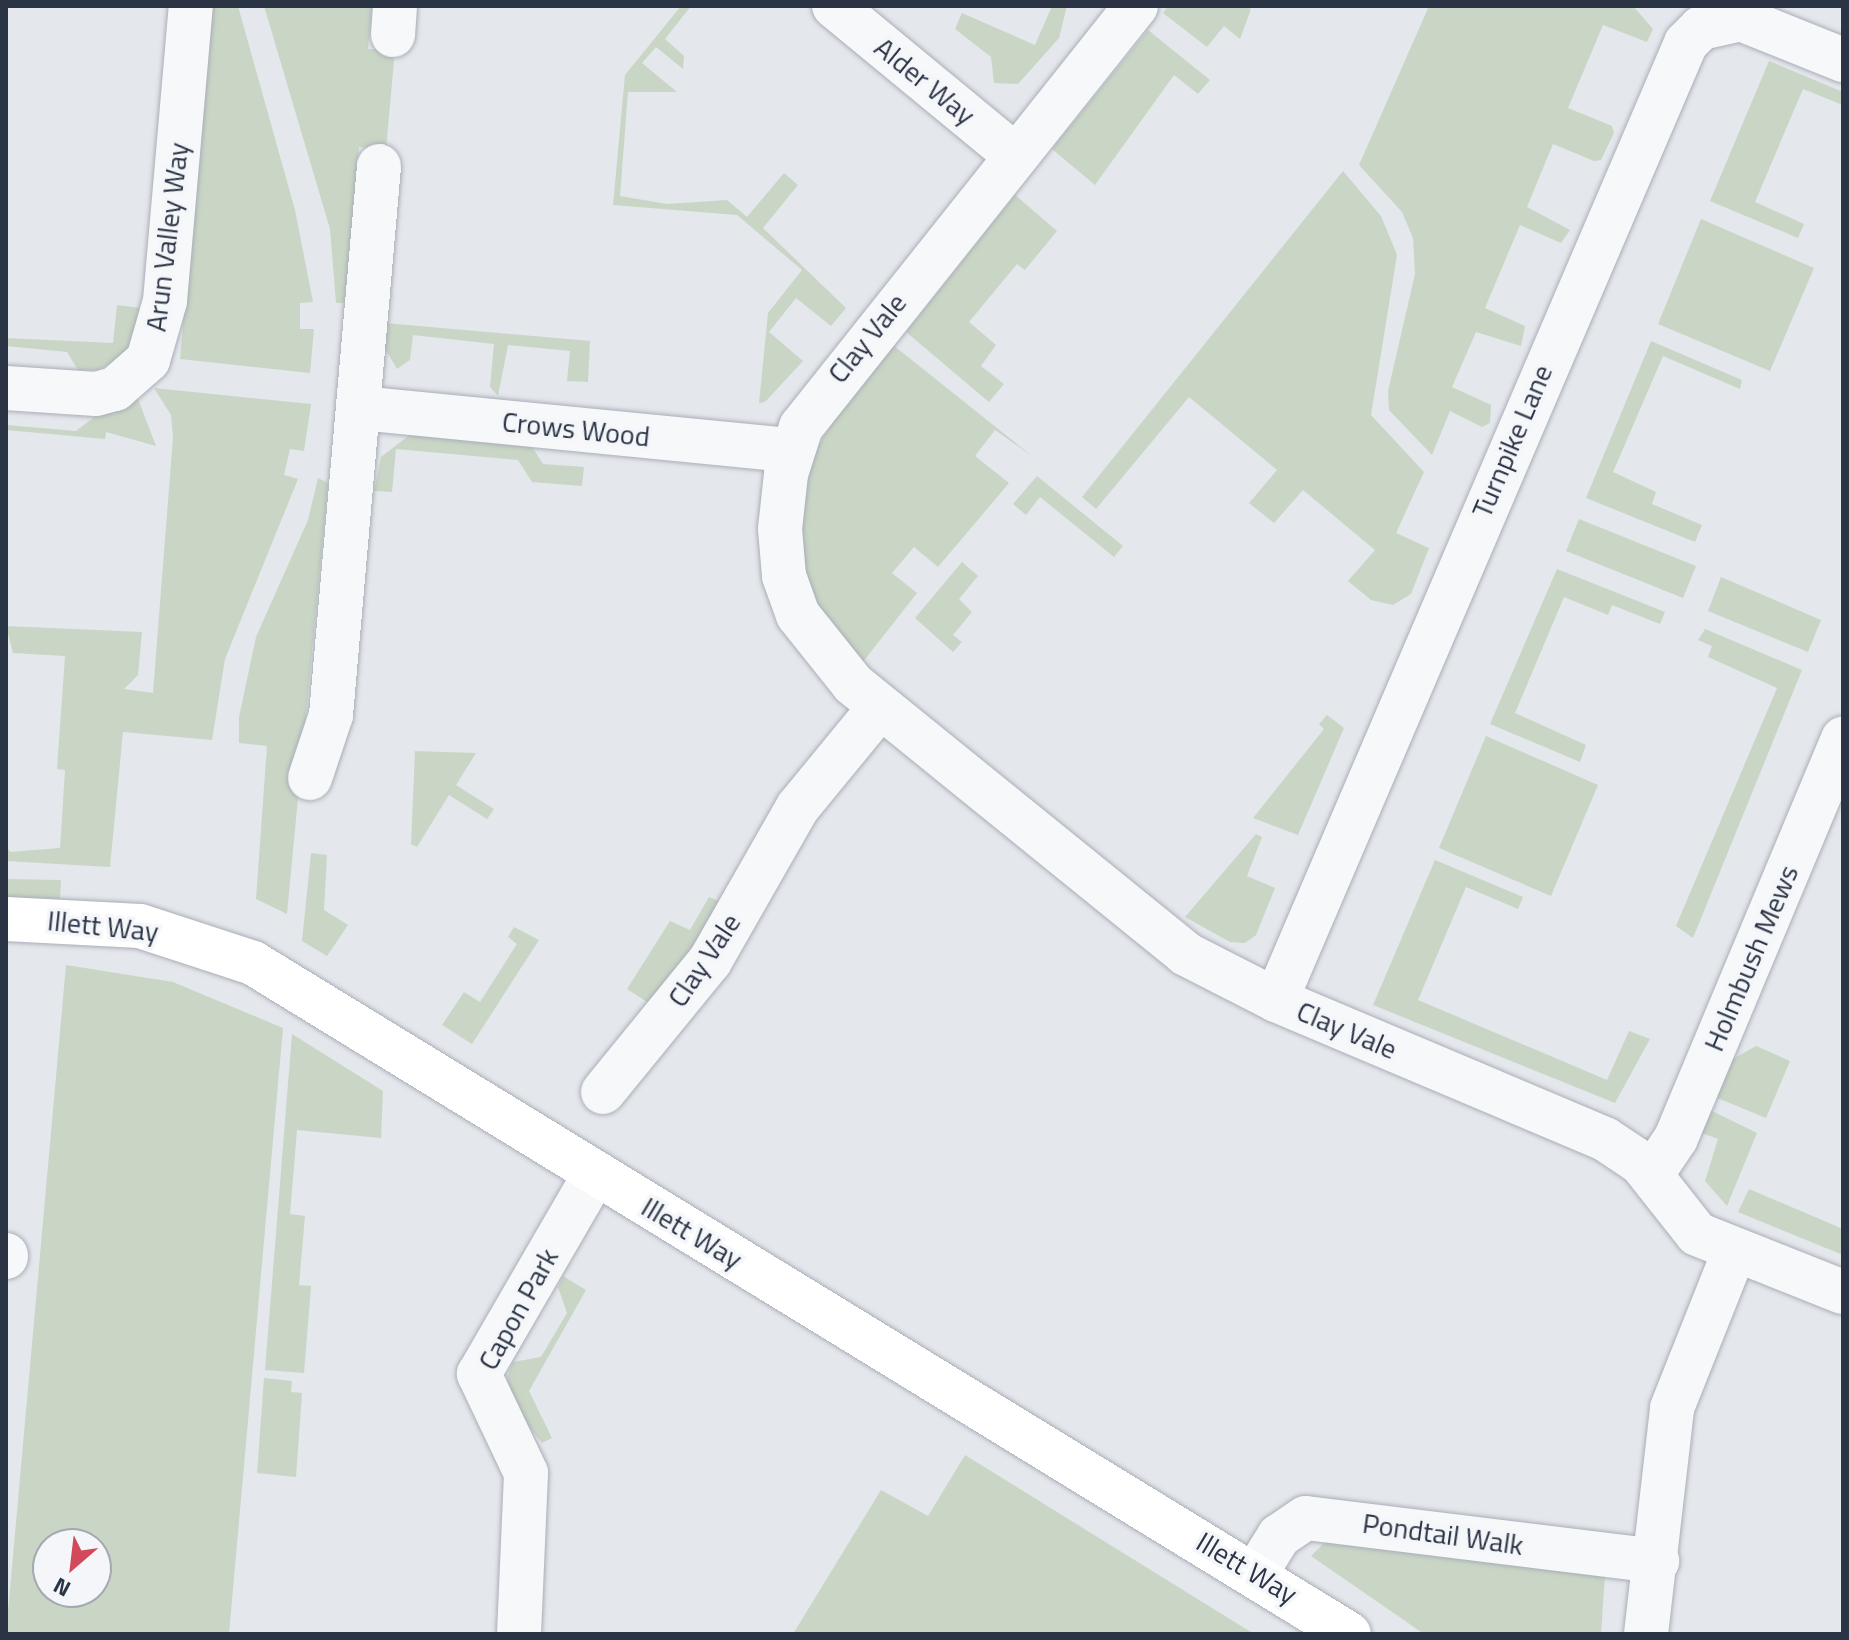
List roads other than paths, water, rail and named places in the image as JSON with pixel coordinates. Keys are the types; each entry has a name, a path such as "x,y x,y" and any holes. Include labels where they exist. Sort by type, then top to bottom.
{"street":[{"name":"Arun Valley Way","path":"6,388 96,394 115,389 148,360 165,301 191,6"},
{"name":"Alder Way","path":"834,6 1016,156"},
{"name":"Clay Vale","path":"1136,6 820,396 792,450 780,529 789,595 824,653 880,707 1165,940 1276,1000 1605,1139 1652,1174 1681,1221 1734,1252 1843,1292"},
{"name":"Turnpike Lane","path":"1276,1000 1695,17 1741,19 1843,60"},
{"path":"310,778 331,715 379,166"},
{"name":"Crows Wood","path":"360,408 792,450"},
{"name":"Clay Vale","path":"603,1092 710,961 798,807 880,707"},
{"name":"Holmbush Mews","path":"1652,1174 1680,1127 1843,739"},
{"name":"Illett Way","path":"6,919 140,926 253,963 595,1174 1256,1573 1349,1634"},
{"name":"Capon Park","path":"519,1634 526,1473 479,1374 595,1174"},
{"path":"1646,1634 1657,1561 1672,1408 1734,1252"},
{"name":"Pondtail Walk","path":"1256,1573 1279,1536 1306,1518 1657,1561"}]}
